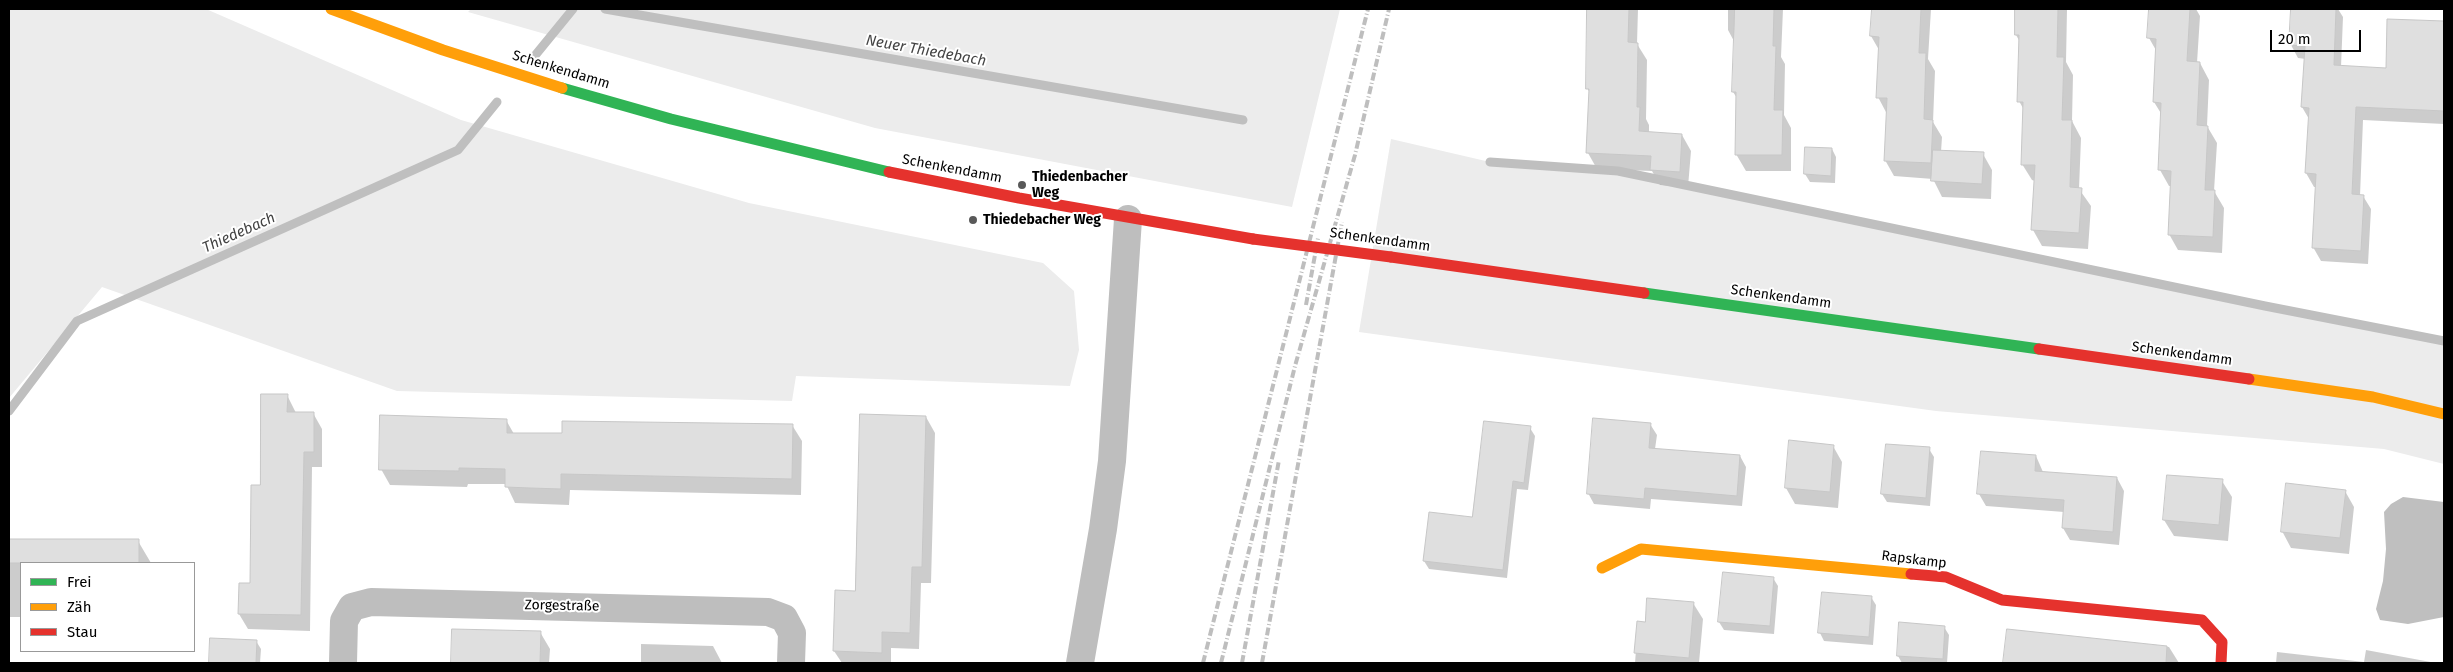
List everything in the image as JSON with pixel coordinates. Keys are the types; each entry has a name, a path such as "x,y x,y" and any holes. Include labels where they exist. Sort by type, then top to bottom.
{"street":[{"name":"Schenkendamm","path":"331,9 422,44 677,120 838,161 1128,219 2373,397 2444,414"},
{"path":"1080,663 1103,529 1112,461 1128,219"},
{"name":"Rapskamp","path":"1602,568 1640,549 1946,577 2002,600 2202,620 2222,642 2221,663"},
{"name":"Zorgestraße","path":"343,663 344,621 352,607 371,602 768,612 784,618 792,633 791,663"}],"shaded area":[{"path":"9,9 206,9 461,120 749,203 1043,263 1074,291 1079,350 1070,386 796,376 792,401 397,391 102,287 9,398"},
{"path":"471,9 1340,9 1292,207 875,128 468,12"},
{"path":"1391,139 1490,162 1618,171 2444,340 2444,464 2384,449 1936,411 1359,332"},
{"path":"2403,497 2444,502 2444,617 2408,624 2380,620 2376,609 2383,581 2386,549 2384,512 2391,504"}],"building":[{"path":"1587,9 1629,9 1628,42 1638,43 1637,107 1640,107 1639,131 1682,134 1680,172 1650,170 1651,156 1586,153 1589,89 1586,89"},
{"path":"1735,9 1774,9 1773,46 1776,46 1774,110 1783,110 1782,155 1735,155 1736,92 1732,92"},
{"path":"1872,9 1921,9 1919,53 1926,53 1924,119 1933,120 1931,163 1884,161 1887,98 1876,98 1879,37 1870,36"},
{"path":"2015,9 2058,9 2057,57 2064,57 2062,120 2072,120 2070,187 2082,188 2079,233 2031,230 2035,165 2021,165 2023,102 2017,102 2019,35 2015,35"},
{"path":"2149,9 2190,9 2187,61 2200,62 2197,125 2208,126 2205,190 2215,190 2213,237 2168,235 2171,171 2158,170 2161,103 2153,102 2156,39 2147,38"},
{"path":"2291,9 2336,9 2334,65 2386,68 2387,19 2444,21 2444,111 2356,107 2352,194 2364,195 2361,251 2312,248 2316,174 2305,173 2309,108 2301,107 2305,46 2289,45"},
{"path":"1805,147 1832,148 1831,176 1804,174"},
{"path":"1933,150 1984,152 1982,184 1931,181"},
{"path":"261,394 288,394 287,412 314,412 314,452 304,452 301,615 238,614 239,583 250,583 251,485 260,485"},
{"path":"860,414 926,416 922,567 912,567 910,633 882,632 882,653 833,651 835,590 855,591"},
{"path":"380,415 507,419 507,433 562,433 562,421 793,424 792,479 561,474 561,489 505,487 505,469 459,468 459,471 379,470"},
{"path":"1593,418 1651,423 1649,448 1740,455 1737,496 1645,488 1644,499 1587,494"},
{"path":"1484,421 1531,426 1524,483 1513,481 1503,570 1423,561 1429,512 1472,517"},
{"path":"1789,440 1834,445 1830,492 1785,488"},
{"path":"1886,444 1930,447 1926,498 1881,494"},
{"path":"1981,451 2036,455 2035,471 2117,477 2113,532 2062,528 2064,500 1977,494"},
{"path":"2167,475 2223,479 2219,525 2163,520"},
{"path":"2286,483 2346,490 2340,538 2281,532"},
{"path":"9,539 139,539 139,562 9,563"},
{"path":"1723,572 1774,577 1770,626 1718,622"},
{"path":"1822,592 1872,596 1869,637 1818,633"},
{"path":"1647,598 1694,602 1689,658 1634,653 1637,621 1645,622"},
{"path":"1899,622 1945,626 1943,659 1897,656"},
{"path":"452,629 541,631 540,663 451,663"},
{"path":"2007,629 2167,646 2166,663 2003,663"},
{"path":"210,638 257,640 256,663 209,663"}],"waterway":[{"name":"Thiedebach","path":"533,58 573,9"},
{"name":"Neuer Thiedebach","path":"605,9 1243,120"},
{"name":"Thiedebach","path":"9,411 77,321 458,150 497,102"},
{"path":"1490,162 1618,171 2265,306 2444,341"}],"railway":[{"path":"1203,663 1368,9"},
{"path":"1221,663 1295,366 1355,155 1389,9"},
{"path":"1262,663 1342,222"},
{"path":"1306,305 1318,238"},
{"path":"1242,663 1279,460"}],"traffic: fast":[{"path":"562,88 671,119 889,172"},
{"path":"1644,293 2039,349"}],"traffic: slow":[{"path":"331,9 443,50 562,88"},
{"path":"2249,379 2373,397 2444,414"},
{"path":"1602,568 1641,549 1911,574"}],"traffic: jam":[{"path":"889,172 1019,198 1253,239"},
{"path":"1253,239 1391,257"},
{"path":"1391,257 1644,293"},
{"path":"2039,349 2249,379"},
{"path":"1911,574 1946,577 2002,600 2202,620 2222,642 2221,663"}],"place":[{"name":"Thiedenbacher Weg","path":"1022,185"},
{"name":"Thiedebacher Weg","path":"973,220"}]}
